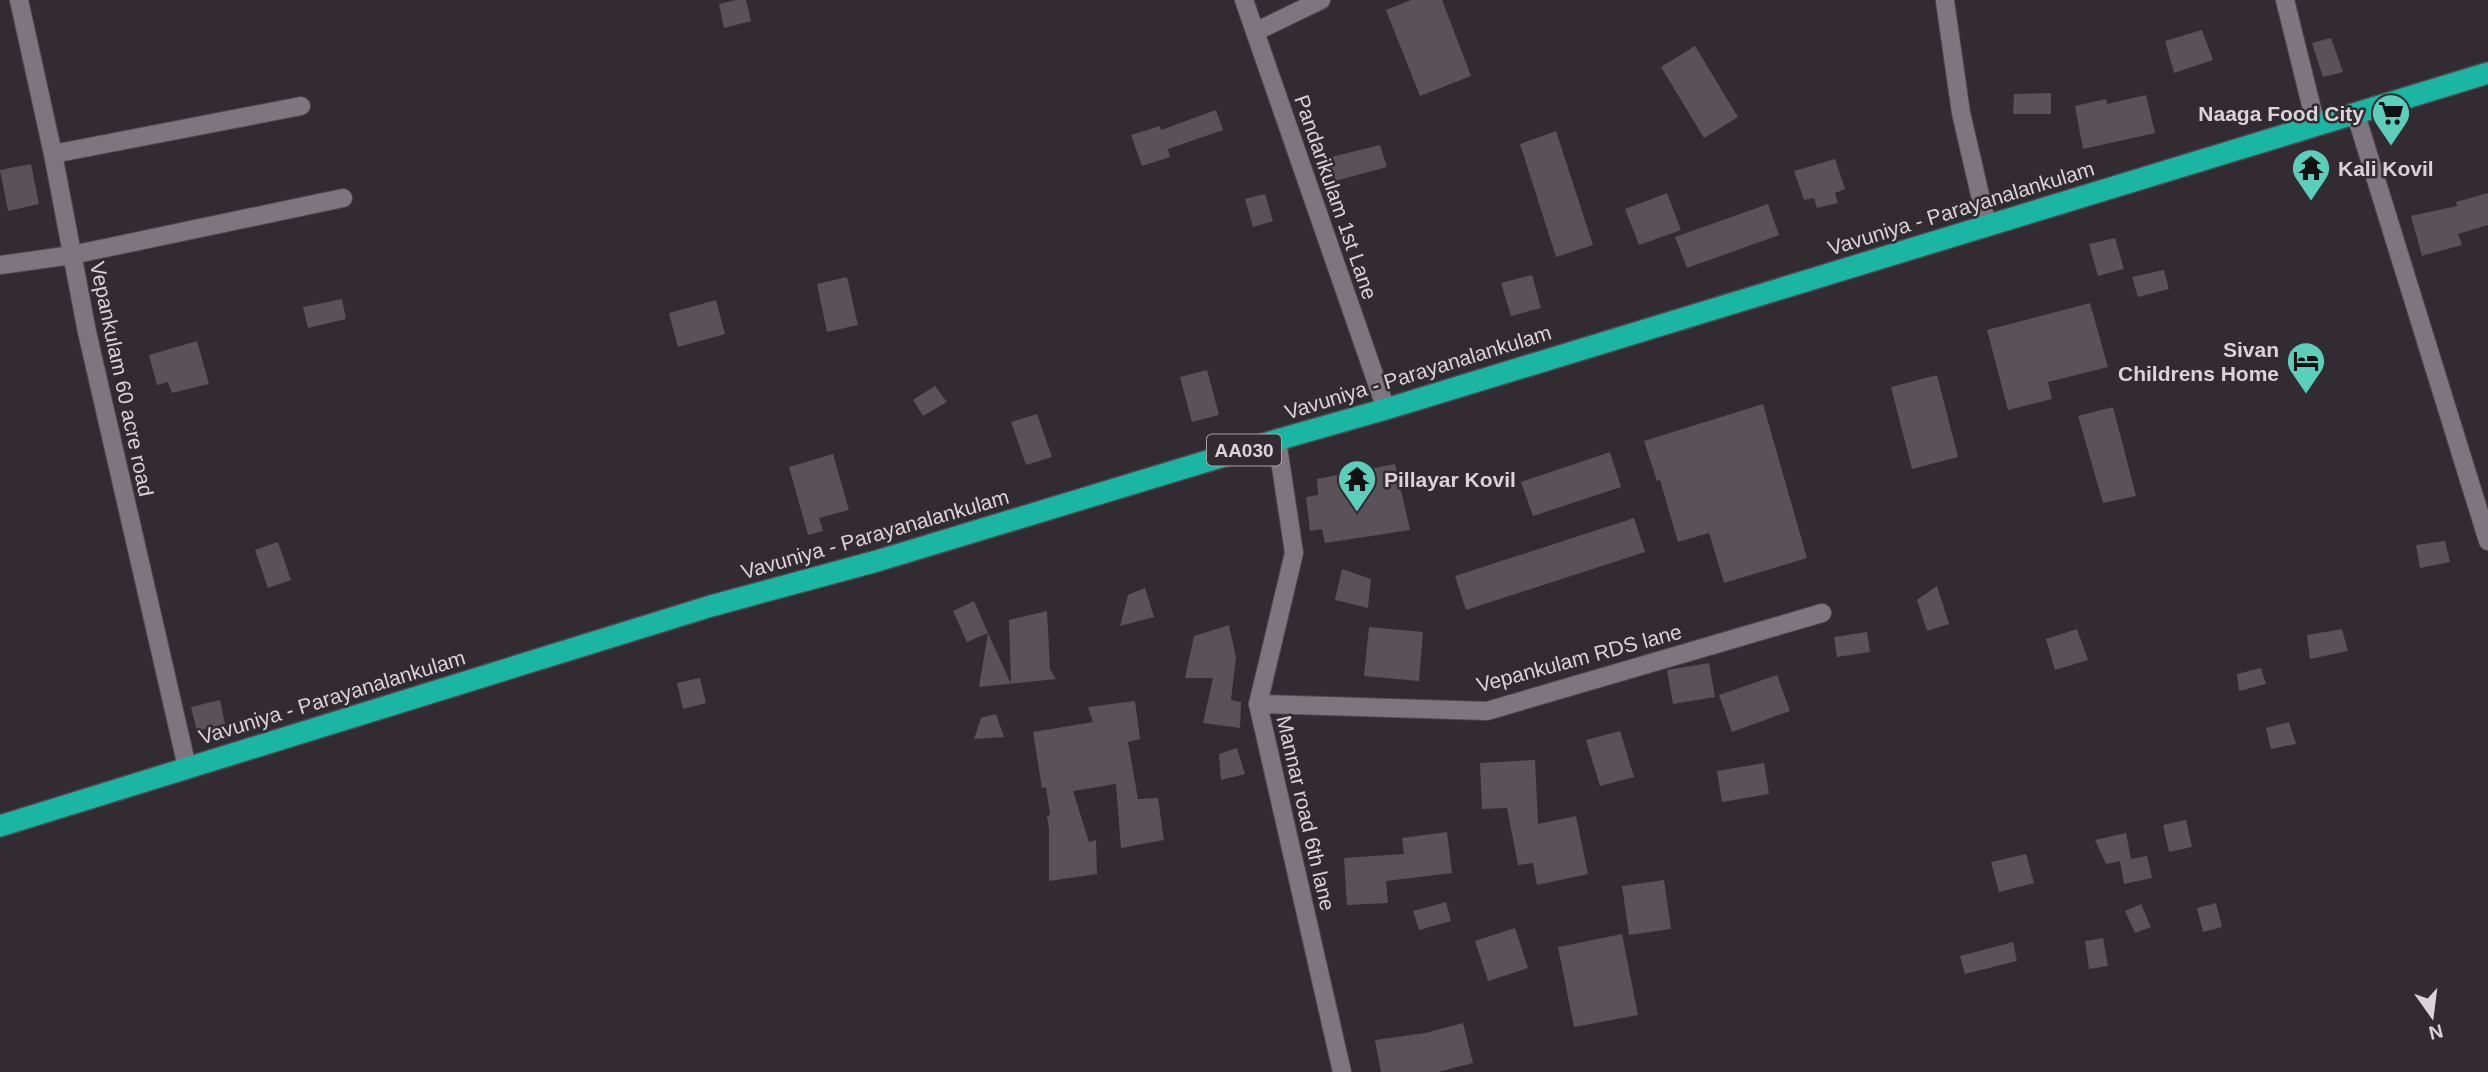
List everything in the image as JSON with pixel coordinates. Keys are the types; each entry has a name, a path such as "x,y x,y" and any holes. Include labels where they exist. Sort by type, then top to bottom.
{"highway":[{"name":"Vavuniya - Parayanalankulam","path":"0,826 711,606 877,561 1277,440 1386,410 2488,73"}],"street":[{"name":"Vepankulam 60 acre road","path":"19,0 53,154 87,332 187,767"},
{"name":"Pandarikulam 1st Lane","path":"1244,0 1386,410"},
{"path":"1255,32 1321,0"},
{"path":"2285,0 2316,125"},
{"path":"1945,1 1961,113 1987,225"},
{"path":"53,154 300,106"},
{"path":"2356,115 2483,505 2488,541"},
{"path":"0,265 72,255 343,198"},
{"name":"Mannar road 6th lane","path":"1277,440 1294,553 1258,704 1342,1072"},
{"name":"Vepankulam RDS lane","path":"1258,704 1488,711 1822,613"}],"building":[{"path":"746,0 751,21 724,28 719,4"},
{"path":"1411,0 1442,0 1471,76 1420,96 1386,10"},
{"path":"2202,30 2213,60 2174,73 2165,41"},
{"path":"2331,38 2343,72 2323,77 2312,43"},
{"path":"1695,46 1738,117 1704,138 1661,67"},
{"path":"2051,93 2051,114 2013,114 2014,94"},
{"path":"2146,95 2155,133 2083,149 2075,106 2106,99 2107,104"},
{"path":"1216,110 1223,130 1168,149 1170,157 1142,166 1131,135 1160,126 1161,130"},
{"path":"1556,131 1593,245 1556,257 1520,144"},
{"path":"1380,145 1387,167 1335,181 1327,158"},
{"path":"1835,159 1845,189 1835,193 1838,203 1817,208 1814,198 1804,200 1794,171"},
{"path":"31,164 39,204 8,211 0,170"},
{"path":"1667,193 1681,230 1639,245 1625,209"},
{"path":"2488,193 2488,225 2458,234 2462,245 2422,256 2411,216 2457,206 2456,202"},
{"path":"1265,194 1273,221 1253,227 1245,199"},
{"path":"1768,204 1779,235 1687,268 1675,237"},
{"path":"2115,238 2124,269 2098,276 2089,244"},
{"path":"2164,270 2169,289 2138,297 2132,277"},
{"path":"1532,275 1541,308 1511,316 1501,283"},
{"path":"847,277 858,325 827,332 817,284"},
{"path":"342,299 346,319 308,328 303,307"},
{"path":"716,300 725,334 678,347 669,313"},
{"path":"2090,303 2108,367 2048,382 2052,399 2008,410 1987,330"},
{"path":"197,341 209,384 172,393 168,382 157,385 149,355"},
{"path":"1207,370 1219,415 1192,422 1180,377"},
{"path":"1937,375 1958,457 1912,469 1891,387"},
{"path":"935,386 947,402 923,416 913,400"},
{"path":"1763,404 1807,558 1724,583 1709,533 1678,542 1660,480 1657,481 1644,441"},
{"path":"2113,407 2136,496 2103,503 2078,416"},
{"path":"1037,414 1052,457 1026,465 1011,422"},
{"path":"1610,452 1621,487 1533,516 1521,482"},
{"path":"833,454 849,510 819,518 823,531 808,535 789,467"},
{"name":"Pillayar Kovil","path":"1395,464 1410,530 1325,543 1322,529 1310,531 1306,497 1318,495 1317,479"},
{"path":"1634,518 1645,552 1466,610 1455,576"},
{"path":"2445,541 2450,562 2420,568 2416,545"},
{"path":"278,542 291,580 268,588 255,550"},
{"path":"1342,569 1371,579 1368,608 1335,600"},
{"path":"1937,586 1949,624 1927,631 1917,600"},
{"path":"1145,588 1154,617 1120,626 1128,595"},
{"path":"974,601 988,633 967,642 953,611"},
{"path":"1047,611 1050,669 1056,679 1011,684 1009,620"},
{"path":"1229,625 1236,657 1231,700 1241,702 1240,728 1203,723 1213,678 1185,678 1194,636"},
{"path":"1369,627 1423,632 1419,681 1364,676"},
{"path":"2077,629 2088,660 2055,670 2046,639"},
{"path":"2342,629 2348,651 2310,659 2307,635"},
{"path":"1867,632 1870,652 1837,657 1834,637"},
{"path":"988,633 1011,684 979,687"},
{"path":"1709,663 1715,697 1673,704 1667,670"},
{"path":"2261,668 2266,684 2239,691 2237,674"},
{"path":"1777,675 1790,711 1732,732 1719,695"},
{"path":"700,678 706,703 683,709 677,683"},
{"path":"220,700 225,724 197,731 191,707"},
{"path":"1135,701 1140,739 1128,742 1138,799 1158,798 1164,840 1121,848 1116,784 1073,791 1089,842 1096,840 1097,874 1049,881 1047,816 1050,815 1046,787 1042,788 1033,732 1093,722 1088,707"},
{"path":"996,714 1004,737 974,739 981,718"},
{"path":"2289,722 2296,744 2271,749 2266,728"},
{"path":"1620,731 1634,777 1600,786 1586,740"},
{"path":"1237,748 1245,774 1221,780 1219,754"},
{"path":"1535,760 1538,824 1576,816 1588,874 1537,885 1533,863 1518,865 1507,808 1482,809 1480,763"},
{"path":"1764,763 1769,794 1722,802 1717,771"},
{"path":"2186,820 2192,847 2169,852 2163,825"},
{"path":"1447,832 1452,873 1386,881 1388,903 1347,905 1344,858 1404,854 1402,838"},
{"path":"2126,833 2131,859 2106,864 2095,840"},
{"path":"2026,854 2034,883 1999,892 1991,862"},
{"path":"2147,856 2152,878 2124,884 2120,861"},
{"path":"1664,880 1671,929 1629,935 1622,886"},
{"path":"1446,902 1451,921 1419,930 1413,911"},
{"path":"2216,903 2222,927 2203,932 2197,908"},
{"path":"2141,904 2151,927 2135,933 2125,911"},
{"path":"1515,928 1528,968 1488,981 1475,941"},
{"path":"1622,934 1638,1015 1574,1027 1558,947"},
{"path":"2103,938 2108,966 2089,969 2085,941"},
{"path":"2013,942 2017,961 1965,974 1960,956"},
{"path":"1463,1023 1473,1063 1438,1072 1381,1072 1375,1040 1425,1033"}],"place":[{"name":"Naaga Food City","path":"2391,147"},
{"name":"Kali Kovil","path":"2311,202"},
{"name":"Sivan Childrens Home","path":"2306,395"},
{"name":"Pillayar Kovil","path":"1357,513"}]}
